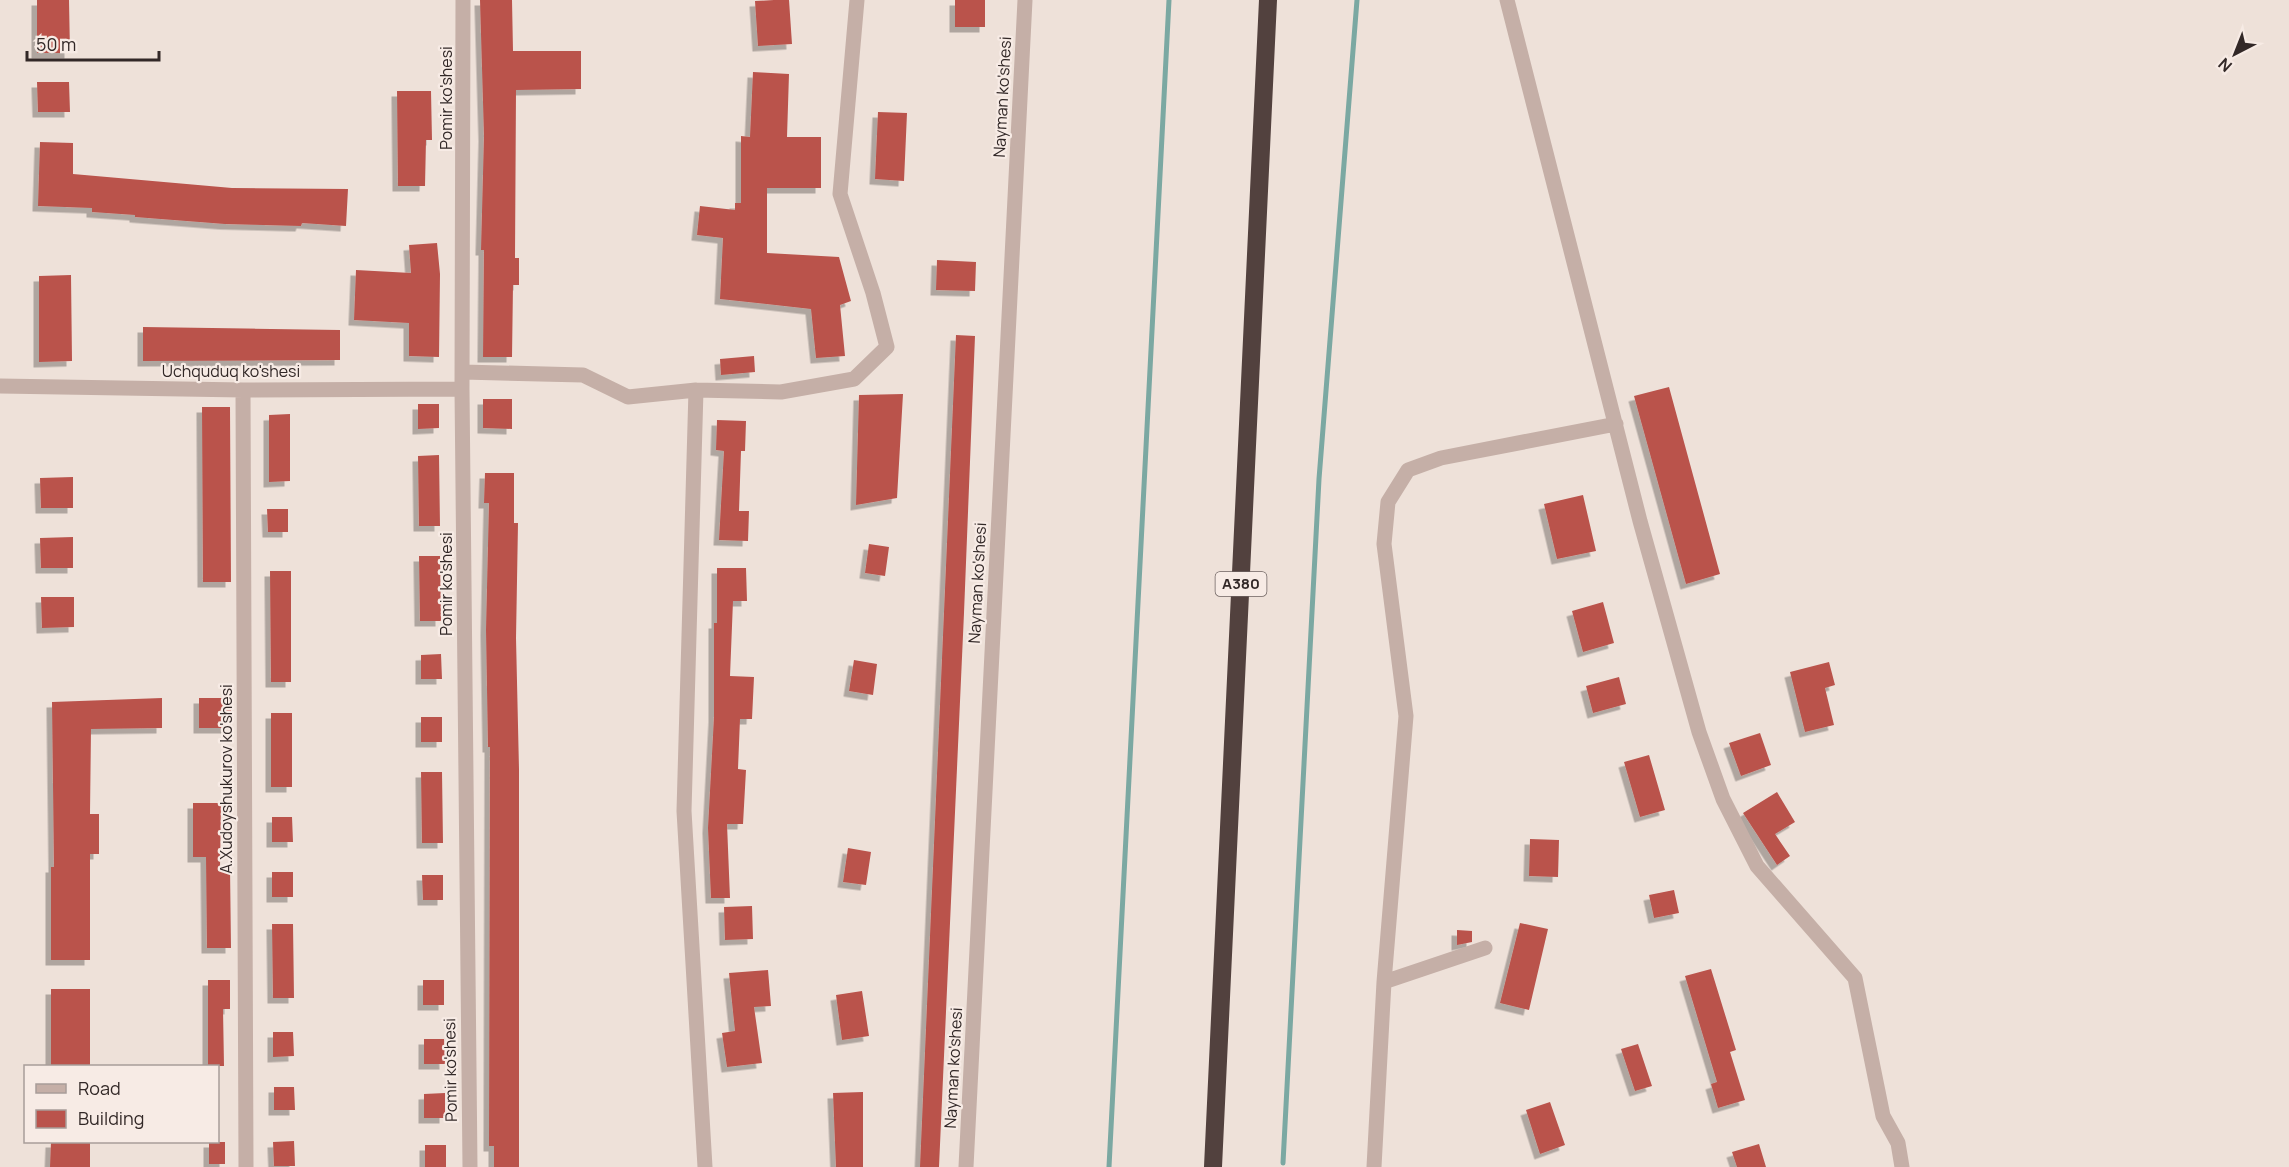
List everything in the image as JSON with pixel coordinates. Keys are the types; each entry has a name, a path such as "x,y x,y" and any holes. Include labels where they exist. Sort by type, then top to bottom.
{"highway":[{"name":"A380","path":"1213,1167 1268,0"}],"street":[{"name":"Pomir ko'shesi","path":"463,0 462,388 470,1167"},
{"path":"463,372 583,375 628,397 696,390 781,392 854,378 887,347 873,293 840,194 857,0"},
{"name":"Nayman ko'shesi","path":"966,1167 1025,0"},
{"path":"1507,0 1616,424 1699,732 1723,799 1757,866 1855,978 1883,1116 1898,1143 1902,1167"},
{"name":"Uchquduq ko'shesi","path":"0,386 243,390 462,388"},
{"name":"A.Xudoyshukurov ko'shesi","path":"243,390 246,1167"},
{"path":"696,390 684,811 705,1167"},
{"path":"1374,1167 1384,982 1406,716 1384,544 1388,502 1408,470 1441,458 1616,424"},
{"path":"1384,982 1485,948"}],"building":[{"path":"37,0 69,0 70,53 37,53"},
{"path":"480,0 512,0 513,51 581,51 581,89 516,90 515,258 519,258 519,285 513,285 512,357 483,357 484,250 481,250 484,136"},
{"path":"789,0 792,44 758,46 755,1"},
{"path":"955,0 985,0 985,27 955,27"},
{"path":"753,72 789,74 787,137 821,137 821,188 767,188 767,253 839,257 851,301 840,305 845,356 816,358 811,309 720,299 723,238 697,235 700,206 735,210 735,203 741,203 741,136 750,137"},
{"path":"37,82 69,82 70,112 38,112"},
{"path":"397,91 431,91 432,140 426,140 425,186 398,186"},
{"path":"878,112 907,113 904,181 875,179"},
{"path":"40,142 73,143 73,174 232,188 348,189 346,226 302,223 301,226 225,224 92,212 92,208 38,206"},
{"path":"437,243 440,274 439,357 409,356 409,323 354,320 356,270 411,273 409,245"},
{"path":"937,260 976,262 975,291 936,290"},
{"path":"71,275 72,361 39,362 39,276"},
{"path":"143,327 340,330 340,360 143,361"},
{"path":"956,335 975,336 964,613 939,1167 920,1167"},
{"path":"754,356 755,372 721,375 720,359"},
{"path":"1669,387 1720,574 1686,584 1634,396"},
{"path":"903,394 897,498 856,505 859,395"},
{"path":"483,399 512,399 512,429 483,428"},
{"path":"418,404 439,404 439,428 418,429"},
{"path":"202,407 230,407 231,582 203,582"},
{"path":"290,414 290,481 269,482 269,415"},
{"path":"717,420 746,421 745,451 741,451 739,511 749,511 748,541 719,540 724,451 716,450"},
{"path":"439,455 440,526 419,526 418,456"},
{"path":"485,473 514,473 514,523 518,523 516,638 519,769 519,1167 494,1167 494,1146 489,1146 490,747 488,747 486,630 489,503 484,503"},
{"path":"73,477 73,508 41,508 40,478"},
{"path":"1583,495 1596,551 1557,559 1544,504"},
{"path":"267,509 288,509 288,532 268,532"},
{"path":"73,537 73,568 41,568 40,538"},
{"path":"869,544 889,547 885,576 865,573"},
{"path":"419,556 440,556 441,621 420,621"},
{"path":"717,568 746,568 747,601 733,601 730,676 754,677 752,719 740,719 738,769 746,770 743,824 727,824 730,898 711,898 708,828 714,717 714,623 717,623"},
{"path":"270,571 291,571 291,682 271,682"},
{"path":"41,597 74,597 74,627 42,628"},
{"path":"1603,602 1614,643 1583,652 1572,611"},
{"path":"441,654 442,679 421,679 421,655"},
{"path":"854,660 877,664 873,695 849,691"},
{"path":"1829,662 1835,685 1825,688 1834,725 1805,732 1790,672"},
{"path":"1619,677 1626,704 1593,713 1586,686"},
{"path":"162,698 162,728 91,729 90,814 99,814 99,854 90,854 90,960 51,960 51,867 54,867 52,702"},
{"path":"199,698 231,698 231,728 199,728"},
{"path":"271,713 292,713 292,787 271,787"},
{"path":"421,717 442,717 442,742 421,742"},
{"path":"1760,733 1771,765 1741,776 1729,743"},
{"path":"1649,755 1665,810 1640,817 1624,762"},
{"path":"421,772 442,772 443,843 422,843"},
{"path":"1777,792 1795,822 1775,834 1790,856 1777,865 1743,813"},
{"path":"193,803 221,803 220,867 230,867 231,948 207,948 206,857 193,857"},
{"path":"272,817 292,817 293,842 272,842"},
{"path":"1530,839 1559,840 1558,877 1529,876"},
{"path":"848,848 871,852 866,885 843,882"},
{"path":"272,872 293,872 293,897 272,897"},
{"path":"422,875 443,875 443,900 423,900"},
{"path":"1674,890 1679,913 1654,918 1649,895"},
{"path":"752,906 753,939 725,940 724,907"},
{"path":"1520,923 1548,929 1529,1010 1500,1003"},
{"path":"272,924 293,924 294,998 273,998"},
{"path":"1457,930 1472,931 1472,942 1457,945"},
{"path":"1711,969 1736,1050 1730,1052 1745,1100 1718,1108 1711,1084 1717,1082 1685,976"},
{"path":"768,970 771,1006 754,1007 762,1063 727,1067 722,1033 735,1031 729,973"},
{"path":"208,980 230,980 230,1009 223,1009 224,1066 208,1065"},
{"path":"423,980 444,980 444,1005 423,1005"},
{"path":"51,989 90,989 90,1065 51,1065"},
{"path":"862,991 869,1036 842,1040 836,995"},
{"path":"273,1032 293,1032 294,1056 273,1057"},
{"path":"424,1039 444,1039 445,1064 424,1064"},
{"path":"1638,1044 1652,1086 1635,1091 1621,1049"},
{"path":"274,1087 294,1087 295,1110 274,1110"},
{"path":"863,1092 863,1167 836,1167 833,1093"},
{"path":"445,1093 445,1118 424,1118 424,1094"},
{"path":"1550,1102 1565,1145 1540,1154 1526,1110"},
{"path":"294,1141 295,1166 274,1166 273,1142"},
{"path":"225,1142 225,1164 209,1164 209,1143"},
{"path":"51,1143 90,1143 90,1167 50,1167"},
{"path":"1759,1144 1766,1167 1737,1167 1732,1152"},
{"path":"425,1145 446,1145 446,1167 425,1167"}],"waterway":[{"path":"1109,1167 1169,0"},
{"path":"1283,1163 1319,479 1357,0"}]}
